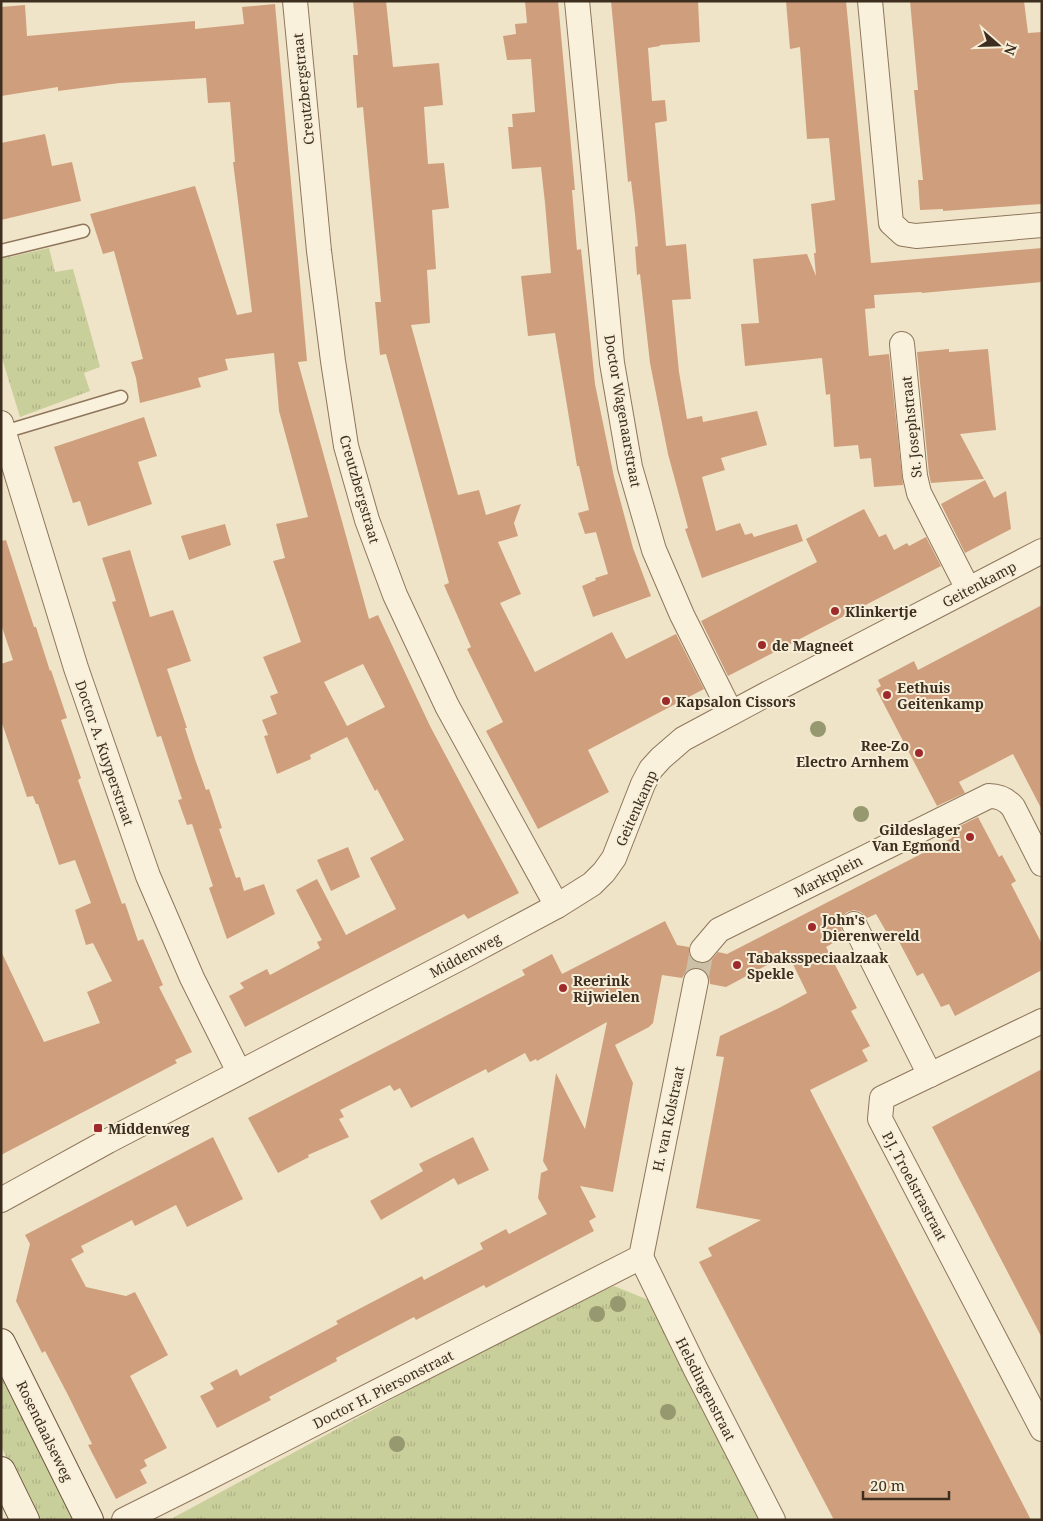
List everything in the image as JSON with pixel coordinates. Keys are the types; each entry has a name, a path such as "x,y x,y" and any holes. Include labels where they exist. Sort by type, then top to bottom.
{"street":[{"name":"Creutzbergstraat","path":"295,1 319,251 333,361 346,446 367,520 395,594 447,706 556,906"},
{"name":"Doctor Wagenaarstraat","path":"577,1 612,363 630,466 654,550 682,615 731,713"},
{"path":"870,1 891,223 903,234 916,236 1042,225"},
{"name":"St. Josephstraat","path":"902,344 914,476 919,493 968,589"},
{"name":"Doctor A. Kuyperstraat","path":"3,428 76,668 148,876 192,978 240,1072"},
{"name":"Geitenkamp","path":"556,906 592,884 604,872 614,858 643,784 651,769 683,740 731,713 1042,551"},
{"name":"Marktplein","path":"702,950 718,930 989,796 995,796 1008,801 1035,833 1042,864"},
{"name":"Middenweg","path":"1,1200 108,1141 451,963 556,906"},
{"path":"854,924 930,1075"},
{"name":"H. van Kolstraat","path":"641,1257 696,981"},
{"name":"P.J. Troelstrastraat","path":"1042,1021 882,1098 880,1119 1042,1429"},
{"name":"Doctor H. Piersonstraat","path":"124,1520 641,1257"},
{"name":"Helsdingenstraat","path":"641,1257 696,1370 773,1520"},
{"name":"Rosendaalseweg","path":"1,1343 88,1520"},
{"path":"1,1471 25,1520"}],"lane":[{"path":"1,251 83,231"},
{"path":"3,428 121,397"}],"green space":[{"path":"49,248 55,272 73,269 100,367 84,373 90,391 20,417 1,355 1,259"},
{"path":"614,1286 651,1301 762,1520 169,1520 577,1299"},
{"path":"1,1367 73,1515 72,1520 37,1520 1,1446"}],"building":[{"path":"353,1 386,1 393,67 439,63 443,105 424,107 428,164 444,163 449,208 432,210 436,269 427,270 430,323 411,325 458,495 479,490 486,515 521,504 514,523 518,536 498,542 521,594 500,603 535,672 612,632 626,659 676,634 704,689 588,750 609,792 538,829 486,731 503,722 467,649 471,647 444,585 449,583 386,354 380,355 375,302 381,302 363,107 357,108 353,55 358,55"},
{"path":"525,1 558,1 575,190 572,190 577,250 581,249 595,384 614,477 633,548 651,596 593,617 582,586 596,580 595,578 608,574 596,532 585,534 578,513 589,510 579,466 577,466 555,333 528,336 521,276 551,273 541,167 512,169 508,127 513,127 512,114 535,112 531,59 507,60 503,36 516,34 515,24 527,23"},
{"path":"611,1 698,1 700,42 660,45 648,48 652,101 665,100 667,121 655,123 666,246 686,244 691,299 672,300 679,372 687,419 702,416 703,422 757,411 767,445 721,458 725,470 702,477 716,531 740,523 745,535 752,533 754,537 797,524 803,541 702,578 685,529 688,528 668,454 650,363 640,274 637,275 635,247 638,246 635,214 631,181 628,182"},
{"path":"786,1 846,1 871,263 1042,248 1042,282 922,293 874,295 875,308 865,309 869,356 889,354 903,485 874,487 871,458 860,459 858,445 834,447 830,394 826,395 822,358 745,366 741,324 759,323 753,259 807,254 816,276 814,253 816,253 811,204 835,200 829,138 807,139 800,47 790,49"},
{"path":"910,1 1024,1 1028,33 1042,32 1042,204 943,211 943,209 920,210 918,180 923,180 914,90 918,90"},
{"path":"275,4 307,361 298,362 369,619 378,615 430,726 519,893 468,919 464,914 245,1027 229,996 244,988 240,983 267,969 270,975 320,948 317,942 322,940 296,890 317,879 346,935 396,909 370,858 404,840 377,789 375,791 347,737 310,755 311,759 277,774 264,736 268,735 262,720 277,714 270,696 278,693 263,657 301,642 273,561 285,558 276,524 308,517 279,411 274,353 225,359 228,370 198,378 201,387 140,403 131,362 143,359 114,251 103,254 90,214 195,186 237,315 252,312 233,162 235,162 230,102 208,103 206,78 120,83 58,91 58,87 1,96 1,7 25,5 27,36 195,21 195,29 244,24 242,7","holes":["363,664 385,707 347,726 324,682"]},
{"path":"45,134 52,166 72,162 81,201 1,220 1,143"},
{"path":"949,349 949,352 988,349 996,430 960,434 984,479 931,483 917,352"},
{"path":"144,417 157,456 138,462 152,504 88,526 80,501 73,503 54,447"},
{"path":"985,480 994,498 1006,491 1011,529 965,553 941,504"},
{"path":"864,509 879,537 886,534 894,550 907,543 909,546 926,537 941,566 728,676 701,621 817,562 806,539"},
{"path":"225,524 231,545 189,560 181,536"},
{"path":"6,540 34,627 36,627 67,718 61,720 81,778 78,780 122,904 125,903 138,941 143,939 163,985 159,987 192,1052 175,1060 177,1063 1,1155 1,951 44,1042 100,1023 87,992 112,981 93,943 86,945 75,910 91,903 75,860 59,865 38,804 36,804 33,796 27,797 1,720 1,664 13,660 1,624 1,541"},
{"path":"130,550 150,617 173,610 191,661 167,669 187,728 185,728 195,759 206,790 209,789 222,828 219,829 236,878 240,877 244,891 264,884 275,914 227,939 209,888 213,886 192,824 187,825 178,800 182,799 161,736 157,737 112,602 116,601 102,558"},
{"path":"1042,605 1042,810 1013,754 959,782 965,793 937,806 876,689 881,686 878,680 914,661 918,670"},
{"path":"978,817 999,857 1002,855 1016,881 1011,884 1042,944 1042,970 955,1016 949,1004 941,1007 923,973 917,976 893,930 887,933 876,914 867,918 861,912 854,910 847,912 842,917 840,923 842,931 830,938 833,943 826,947 857,1008 851,1011 870,1046 862,1050 868,1061 810,1090 1031,1520 834,1520 699,1262 712,1256 708,1248 761,1220 696,1208 724,1057 716,1056 720,1036 807,993 788,954 726,987 710,984 709,977 705,971 698,967 686,972 682,978 662,975 653,1023 615,1045 633,1083 613,1192 580,1186 596,1217 589,1221 594,1231 486,1288 484,1285 416,1320 414,1317 336,1358 337,1361 269,1397 271,1400 217,1428 200,1396 214,1389 210,1383 237,1369 240,1376 338,1324 336,1321 422,1276 424,1280 483,1249 480,1243 506,1229 509,1234 547,1214 538,1198 541,1173 548,1170 543,1161 556,1073 585,1129 607,1022 537,1061 536,1059 530,1062 525,1053 488,1073 486,1069 411,1108 400,1088 394,1091 390,1085 340,1110 344,1117 339,1119 349,1137 308,1155 309,1157 278,1173 248,1118 525,975 522,970 552,954 562,974 665,921 677,945 689,947 689,954 694,961 700,964 706,963 718,952 727,954 952,838 950,831"},
{"path":"348,847 360,877 331,891 317,860"},
{"path":"1042,1069 1042,1338 932,1127"},
{"path":"213,1137 243,1199 187,1227 176,1205 135,1226 132,1220 81,1246 84,1252 71,1259 86,1287 126,1296 135,1292 168,1355 130,1376 167,1448 144,1460 147,1466 140,1470 147,1483 116,1499 88,1445 92,1444 69,1397 45,1351 42,1353 16,1301 30,1244 25,1235"},
{"path":"473,1137 489,1170 458,1185 454,1178 381,1220 370,1201 423,1171 419,1164"}],"tunnel":[{"path":"696,981 702,950"}],"place":[{"name":"Klinkertje","path":"835,611"},
{"name":"de Magneet","path":"762,645"},
{"name":"Eethuis Geitenkamp","path":"887,695"},
{"name":"Kapsalon Cissors","path":"666,701"},
{"name":"Ree-Zo Electro Arnhem","path":"919,753"},
{"name":"Gildeslager Van Egmond","path":"970,837"},
{"name":"John's Dierenwereld","path":"812,927"},
{"name":"Tabaksspeciaalzaak Spekle","path":"737,965"},
{"name":"Reerink Rijwielen","path":"563,988"},
{"name":"Middenweg","path":"98,1128"}]}
